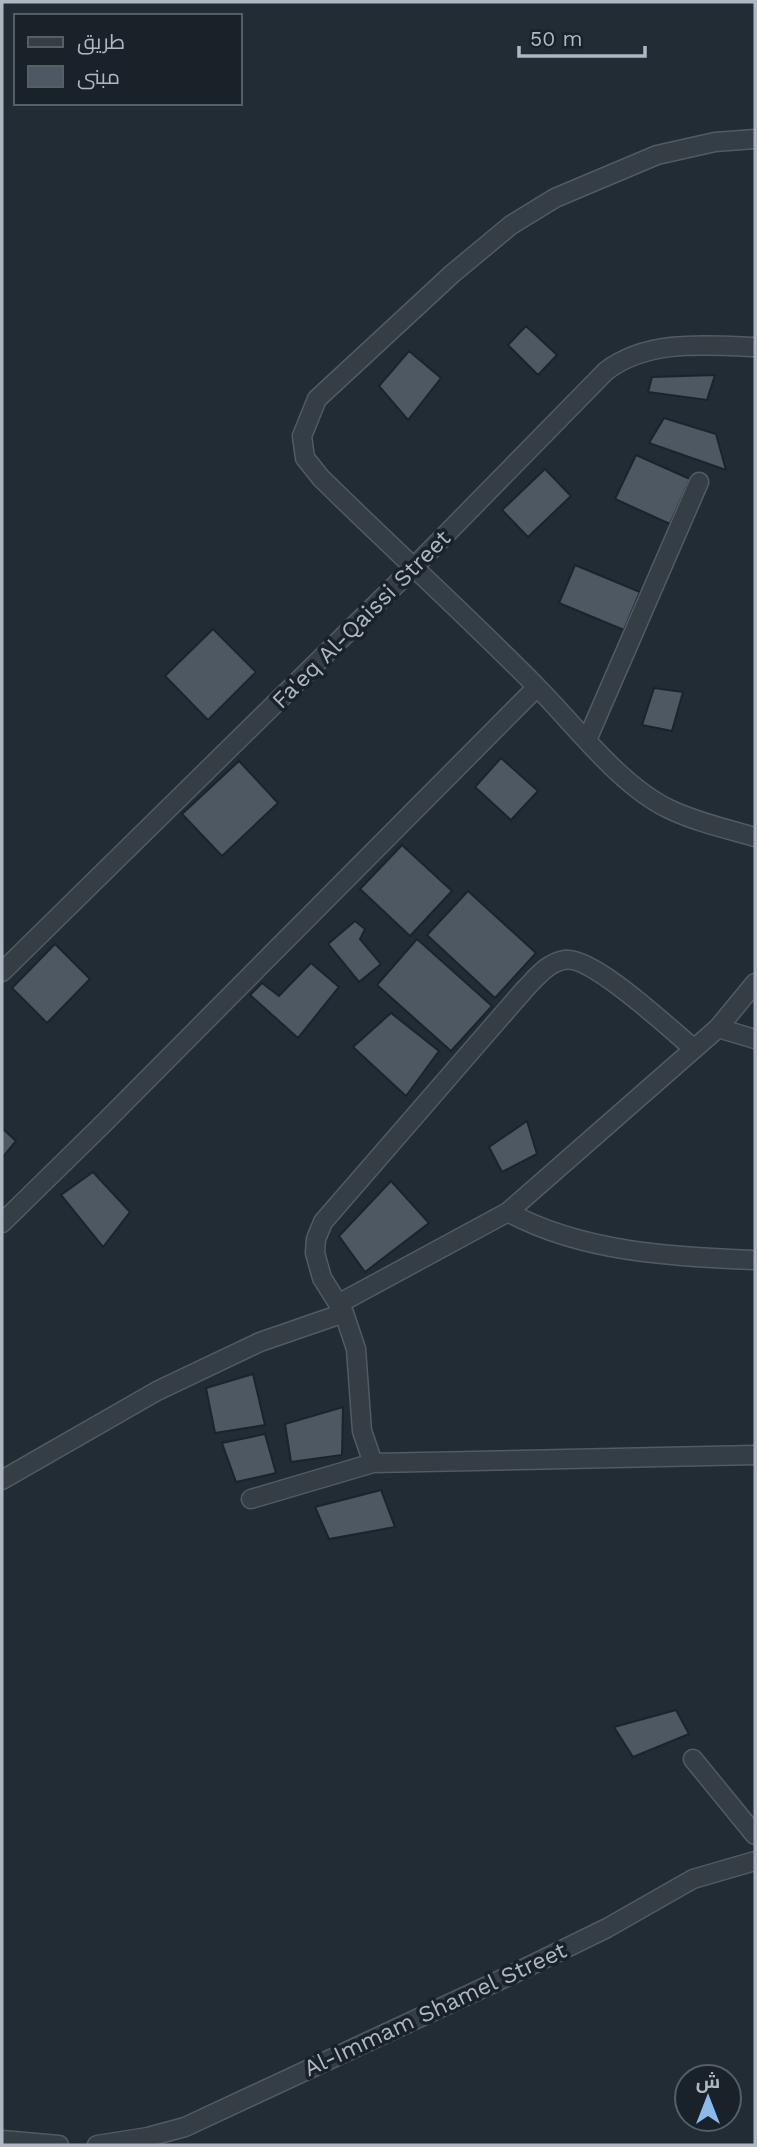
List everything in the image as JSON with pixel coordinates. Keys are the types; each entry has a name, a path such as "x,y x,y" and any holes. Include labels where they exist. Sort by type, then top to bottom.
{"street":[{"path":"755,139 715,142 657,155 555,198 511,225 452,274 317,399 302,436 305,458 321,478 633,784 668,808 712,825 755,837"},
{"name":"Fa'eq Al-Qaissi Street","path":"2,972 413,568 606,370 619,360 673,346 755,347"},
{"path":"587,740 699,482"},
{"path":"2,1223 537,687"},
{"path":"373,1463 362,1431 356,1349 341,1308 322,1278 315,1253 316,1239 323,1222 543,971 563,960 574,959 606,976 693,1048"},
{"path":"2,1480 177,1381 341,1308 508,1212 718,1028 755,983"},
{"path":"718,1028 755,1039"},
{"path":"508,1212 565,1237 633,1250 755,1260"},
{"path":"251,1499 373,1463 755,1455"},
{"path":"693,1759 755,1835"},
{"name":"Al-Immam Shamel Street","path":"105,2145 185,2127 513,1974 607,1928 693,1879 755,1861"},
{"path":"2,2140 59,2145"}],"building":[{"path":"526,326 557,355 538,375 508,345"},
{"path":"409,351 441,378 408,420 379,386"},
{"path":"715,375 707,400 648,392 652,377"},
{"path":"664,418 716,434 726,470 649,443"},
{"path":"636,455 690,479 670,524 615,499"},
{"path":"545,469 571,496 528,537 502,510"},
{"path":"575,565 640,592 624,630 559,603"},
{"path":"213,629 256,672 208,720 165,676"},
{"path":"654,688 683,692 672,731 642,725"},
{"path":"501,758 538,791 511,820 475,787"},
{"path":"239,761 278,803 222,856 182,814"},
{"path":"402,845 452,891 410,936 360,889"},
{"path":"468,891 536,953 495,998 427,935"},
{"path":"355,921 365,929 360,939 381,964 359,982 328,944"},
{"path":"417,939 492,1006 451,1051 377,985"},
{"path":"55,944 90,979 47,1023 12,988"},
{"path":"311,963 339,987 298,1038 250,995 262,983 279,996"},
{"path":"391,1013 439,1051 406,1096 353,1047"},
{"path":"527,1121 537,1154 502,1172 489,1147"},
{"path":"2,1128 16,1141 2,1158"},
{"path":"93,1172 130,1212 103,1247 61,1195"},
{"path":"391,1181 429,1223 365,1272 339,1236"},
{"path":"253,1374 265,1425 215,1433 206,1388"},
{"path":"343,1407 342,1455 291,1462 285,1424"},
{"path":"265,1434 276,1473 236,1482 222,1443"},
{"path":"381,1490 395,1527 329,1539 315,1507"},
{"path":"676,1710 689,1734 633,1757 614,1727"}]}
